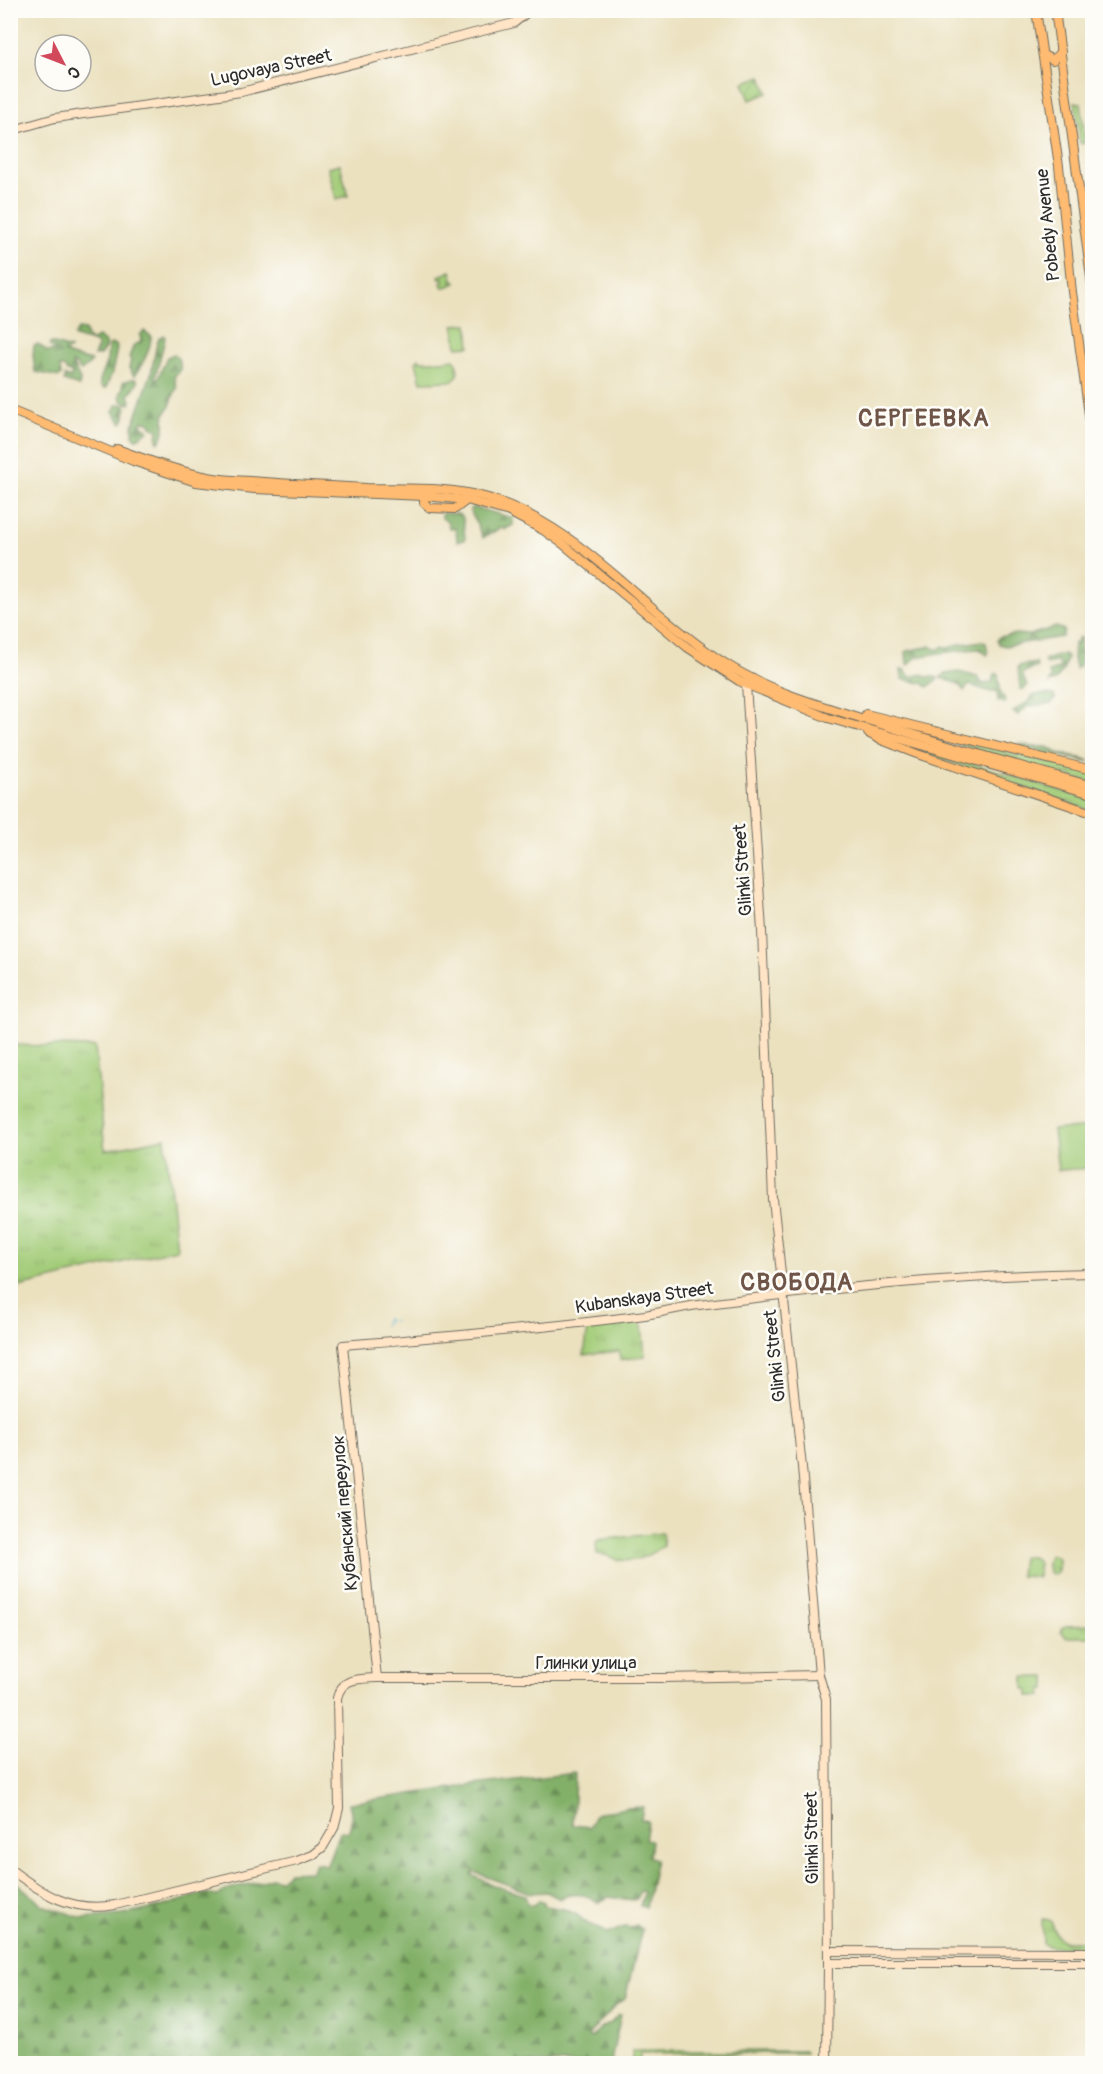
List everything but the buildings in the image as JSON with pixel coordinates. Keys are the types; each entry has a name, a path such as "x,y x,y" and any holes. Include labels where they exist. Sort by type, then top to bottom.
{"main road":[{"name":"Lugovaya Street","path":"10,131 55,117 241,92 514,23 530,10"},
{"name":"Pobedy Avenue","path":"1036,10 1090,406 1092,436"},
{"name":"Pobedy Avenue","path":"1055,10 1092,285"},
{"path":"1043,55 1053,60 1061,51"},
{"path":"10,410 133,461 196,482 227,487 276,490 424,493 486,497 519,509 557,531 580,547 656,611 731,667 766,685 840,712 1092,786"},
{"path":"424,493 467,500 510,512 543,530 580,557 687,647 746,684 828,718 1092,794"},
{"name":"Glinki Street","path":"746,684 762,931 770,1154 776,1232 802,1467 819,1675 824,1687 826,1704 828,1952 826,2064"},
{"path":"840,712 865,714 1092,770"},
{"path":"863,729 879,739 918,754 1092,813"},
{"name":"Kubanskaya Street","path":"343,1345 441,1338 578,1323 784,1295 992,1275 1092,1273"},
{"name":"Кубанский переулок","path":"343,1345 377,1678"},
{"name":"Глинки улица","path":"10,1869 50,1896 76,1905 101,1907 306,1859 327,1841 338,1814 337,1698 342,1686 352,1679 819,1675"},
{"path":"828,1952 1092,1952"},
{"path":"828,1963 1092,1963"}],"green space":[{"path":"761,76 768,93 750,100 743,83"},
{"path":"1075,102 1081,103 1085,141 1083,144 1080,143"},
{"path":"340,164 348,196 336,199 328,167"},
{"path":"451,271 453,278 451,282 456,283 443,288 441,283 444,282 443,278 440,279 439,276"},
{"path":"468,324 470,346 457,347 454,325"},
{"path":"78,329 85,330 91,341 98,337 106,343 100,355 94,356 98,347 95,343 74,336"},
{"path":"144,331 151,336 149,346 134,376 129,368 131,360 129,357 134,345 141,342 140,335"},
{"path":"164,335 155,377 158,378 167,357 174,354 180,367 174,377 177,388 165,414 164,431 159,442 157,440 158,429 152,427 149,422 143,421 141,427 147,428 148,431 136,439 133,435 133,426 151,374 157,343"},
{"path":"51,343 70,349 64,352 71,356 91,361 81,371 72,363 80,380 79,386 64,381 65,376 70,378 73,373 67,372 64,367 60,367 59,377 35,372 34,346 38,344 48,352 55,350 49,345"},
{"path":"111,344 116,345 117,349 112,373 106,388 103,388 100,385 100,379 107,360 108,347"},
{"path":"419,358 420,361 454,359 457,363 458,375 453,381 421,382 416,362"},
{"path":"132,379 138,382 129,395 130,404 122,401 120,395 123,382"},
{"path":"117,404 126,405 125,418 122,423 113,412"},
{"path":"473,507 513,518 513,525 504,530 502,527 483,538 470,510"},
{"path":"442,513 458,514 463,518 465,540 457,541 456,529 449,529 448,522 442,518"},
{"path":"1056,627 1064,630 1062,637 1005,646 997,641 999,637 1016,634 1029,635"},
{"path":"1080,637 1081,665 1076,669 1073,659 1074,643 1078,642"},
{"path":"982,641 986,643 987,655 980,649 968,650 919,657 909,665 907,663 906,652 911,650 930,646 938,650 943,646 949,648"},
{"path":"1064,654 1067,657 1064,669 1055,681 1049,683 1051,677 1048,672 1058,669 1060,665 1057,662 1046,664 1044,660"},
{"path":"1036,663 1037,667 1024,672 1023,676 1027,686 1020,689 1018,666"},
{"path":"901,669 905,670 910,677 922,674 938,679 928,687 922,683 902,679"},
{"path":"959,672 977,677 983,684 992,682 994,674 998,674 1004,703 998,701 997,690 991,692 969,685 964,691 959,684 940,678 945,674"},
{"path":"1034,695 1054,695 1055,699 1051,704 1028,706 1018,715 1013,712"},
{"path":"915,730 1092,772 1092,783 915,732"},
{"path":"1020,744 1047,747 1058,753 1089,761 1021,747"},
{"path":"911,745 1092,800 1092,811 910,748"},
{"path":"11,1045 95,1047 105,1150 165,1138 177,1249 11,1289"},
{"path":"1092,1127 1092,1168 1058,1170 1053,1130"},
{"path":"637,1320 642,1326 645,1356 620,1360 619,1351 584,1355 588,1328 591,1325"},
{"path":"662,1533 664,1546 638,1559 627,1561 597,1554 598,1540"},
{"path":"1051,1555 1056,1556 1058,1560 1058,1571 1055,1574 1051,1574 1047,1568"},
{"path":"1022,1556 1037,1560 1038,1577 1020,1576"},
{"path":"1092,1625 1092,1637 1066,1637 1061,1632 1066,1626"},
{"path":"1024,1677 1046,1677 1046,1689 1042,1689 1042,1696 1028,1696 1028,1689 1024,1689"},
{"path":"575,1773 573,1825 590,1827 595,1814 643,1807 641,1819 648,1821 645,1840 651,1841 649,1857 656,1859 646,1907 640,1906 644,1893 642,1891 639,1892 637,1899 608,1897 598,1903 589,1897 579,1895 569,1895 560,1899 547,1892 530,1893 474,1872 472,1875 495,1886 525,1895 528,1904 534,1905 539,1900 544,1902 545,1906 564,1909 576,1914 588,1924 600,1928 607,1934 636,1925 642,1929 625,1999 617,2004 588,2035 591,2038 601,2027 621,2015 612,2056 613,2063 11,2063 11,1878 43,1905 82,1918 123,1915 161,1907 202,1894 218,1896 231,1889 271,1878 280,1880 289,1872 311,1871 316,1863 326,1867 338,1835 341,1831 348,1832 350,1828 352,1817 349,1803"},
{"path":"1042,1919 1053,1924 1057,1935 1063,1941 1092,1941 1092,1947 1051,1947 1043,1944"},
{"path":"632,2051 805,2051 806,2053 640,2054 639,2063 632,2064"}],"waterway":[{"path":"384,1325 386,1319 389,1321"}],"district":[{"name":"СЕРГЕЕВКА","path":"924,418"},
{"name":"СВОБОДА","path":"797,1282"}]}
